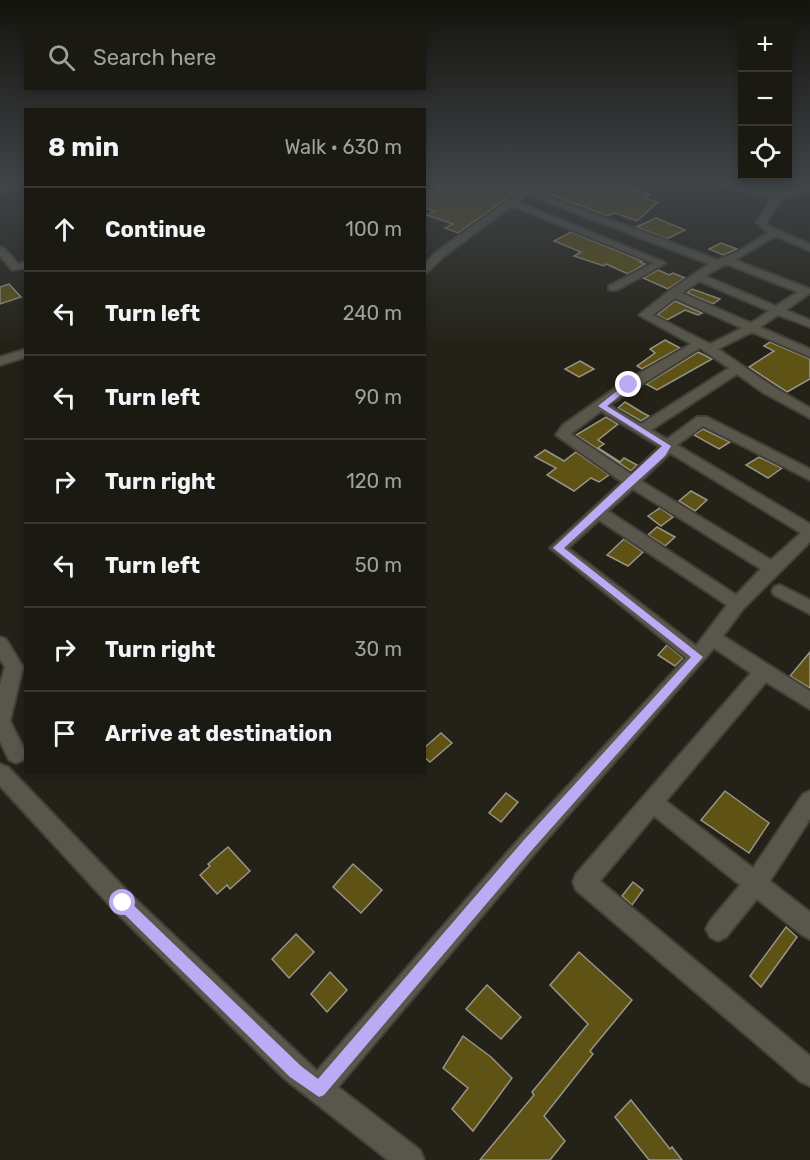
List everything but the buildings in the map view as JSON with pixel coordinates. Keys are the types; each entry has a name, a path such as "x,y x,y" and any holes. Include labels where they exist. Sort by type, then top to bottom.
{"street":[{"path":"426,270 440,255 466,236"},
{"path":"595,236 661,263 614,288"},
{"path":"651,236 808,292"},
{"path":"768,236 698,277 645,315 705,346 810,414"},
{"path":"782,236 810,248"},
{"path":"0,250 16,268 24,266"},
{"path":"698,277 810,324"},
{"path":"772,568 631,481 563,435 568,428 629,385 705,346 752,327 808,292"},
{"path":"673,293 810,353"},
{"path":"0,361 24,354"},
{"path":"641,430 738,368"},
{"path":"319,1089 527,846 698,657 737,604 810,532 602,406"},
{"path":"698,657 558,548 662,454 667,446 695,423 706,420 810,475"},
{"path":"598,512 737,604"},
{"path":"780,591 810,608"},
{"path":"712,638 810,701"},
{"path":"0,644 14,667 0,721 11,761 123,903 296,1071 410,1160"},
{"path":"764,671 584,882 810,1072"},
{"path":"718,929 755,884 810,801"},
{"path":"652,803 810,927"}],"route":[{"path":"123,903 296,1071 319,1089 527,846 698,657 558,548 662,454 667,446 602,406 629,385"}]}
